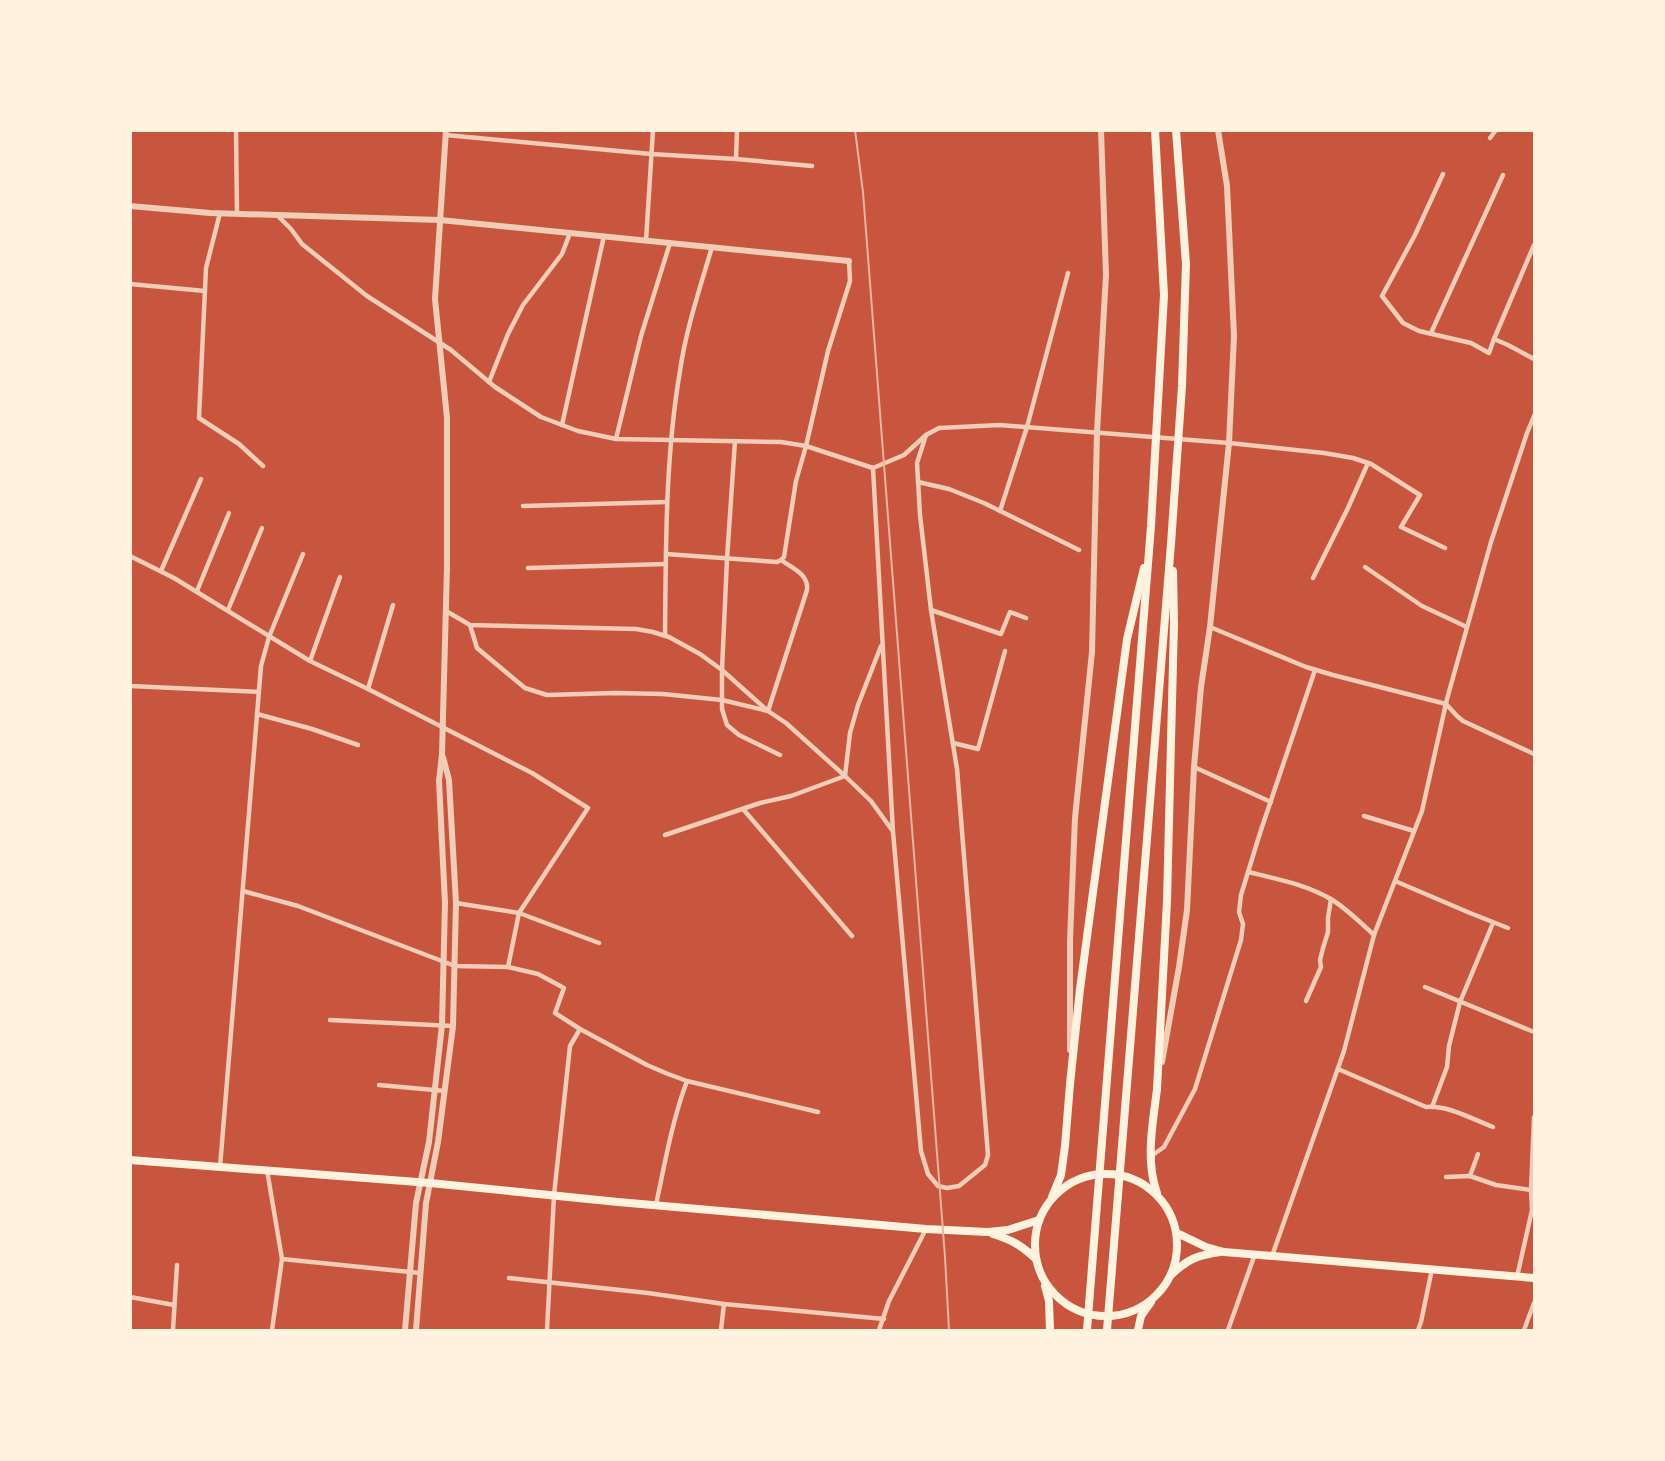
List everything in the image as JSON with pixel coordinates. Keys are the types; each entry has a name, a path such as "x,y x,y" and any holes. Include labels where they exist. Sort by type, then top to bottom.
{"highway":[{"path":"1087,1330 1150,544 1164,295 1155,130"},
{"path":"1107,1330 1182,387 1186,264 1176,130"},
{"path":"1070,1084 1080,989 1127,639 1150,544"},
{"path":"1156,1089 1167,901 1171,756 1174,581 1171,544"}],"main road":[{"path":"1050,1330 1049,1301 1036,1259 1035,1239 1040,1220 1061,1175 1070,1084"},
{"path":"1156,1089 1150,1157 1152,1180 1158,1197"},
{"path":"130,1160 420,1182 926,1229 988,1232 1040,1220"},
{"path":"1050,1201 1066,1186 1087,1176 1109,1173 1132,1178 1151,1189 1166,1206 1177,1233 1177,1255 1163,1288 1141,1316 1138,1330"},
{"path":"988,1232 1016,1242 1036,1259"},
{"path":"1177,1233 1206,1247 1224,1252"},
{"path":"1170,1276 1182,1264 1193,1258 1204,1254 1224,1252 1534,1278"},
{"path":"1042,1276 1051,1290 1068,1306 1089,1315 1112,1316 1135,1310 1154,1298"}],"street":[{"path":"236,130 237,214"},
{"path":"646,241 653,130"},
{"path":"736,159 737,130"},
{"path":"1070,1084 1070,940 1075,818 1092,651 1097,432 1106,276 1101,130"},
{"path":"1156,1089 1179,967 1187,910 1194,767 1201,687 1210,627 1229,443 1234,336 1227,186 1218,130"},
{"path":"1490,138 1496,130"},
{"path":"405,1330 416,1203 429,1142 442,1025 445,903 439,781 442,754 446,611 447,418 435,299 446,133 651,154 812,166"},
{"path":"1443,174 1415,235 1382,296 1403,323 1419,331 1471,343 1489,352 1534,245"},
{"path":"1431,333 1503,175"},
{"path":"130,206 237,214 440,220 849,261 850,281 828,351 796,481 784,557 777,562 666,554"},
{"path":"220,213 206,268 199,418 239,444 263,466"},
{"path":"277,215 302,244 367,296 440,342 489,382 541,417 578,431 616,439 781,442 806,446 873,468 904,455 926,435 939,428 1000,425 1324,453 1368,463 1420,495 1401,526 1444,548"},
{"path":"489,382 507,334 523,305 562,254 570,233"},
{"path":"562,425 604,236"},
{"path":"616,439 641,336 670,243"},
{"path":"665,636 670,441 682,358 712,247"},
{"path":"1000,511 1027,427 1068,273"},
{"path":"130,284 206,291"},
{"path":"1494,339 1534,359"},
{"path":"1272,1256 1344,1051 1374,935 1422,811 1446,704 1491,542 1534,416"},
{"path":"873,468 893,832 921,1151 928,1174 938,1186 947,1188 958,1186 985,1165 988,1155 958,781 931,610 920,515 917,463 926,435"},
{"path":"735,441 727,559 722,708 727,725 739,735 780,755"},
{"path":"1313,578 1368,463"},
{"path":"161,571 201,479"},
{"path":"918,482 949,489 1079,550"},
{"path":"523,506 667,502"},
{"path":"197,591 229,513"},
{"path":"228,610 261,528"},
{"path":"220,1167 261,666 269,637 303,554"},
{"path":"130,556 197,591 310,661 532,773 588,808 519,913 508,967"},
{"path":"768,711 808,583 806,577 781,560"},
{"path":"528,568 666,564"},
{"path":"1365,567 1422,606 1467,627"},
{"path":"310,661 340,577"},
{"path":"368,689 393,605"},
{"path":"931,610 1001,634 1010,612 1026,618"},
{"path":"446,611 470,625 636,629 665,636 700,654 722,670 768,711 786,723 870,801 893,832"},
{"path":"470,625 477,648 525,688 548,696 639,694 722,700 768,711"},
{"path":"1210,627 1316,670 1446,704 1463,721 1534,754"},
{"path":"845,776 850,733 855,715 882,644"},
{"path":"953,743 978,749 1005,651"},
{"path":"1150,1157 1164,1146 1195,1089 1241,940 1243,924 1239,912 1241,895 1270,802 1316,670"},
{"path":"130,686 259,692"},
{"path":"257,714 358,745"},
{"path":"416,1330 426,1203 438,1142 453,1026 456,903 449,780 442,754"},
{"path":"1194,767 1270,802"},
{"path":"665,835 791,796 845,776"},
{"path":"743,809 852,936"},
{"path":"1364,816 1414,831"},
{"path":"1248,872 1296,884 1331,900 1353,915 1374,935"},
{"path":"1395,881 1508,928"},
{"path":"243,891 298,906 444,963 455,966 508,967 538,974 564,988 555,1013 647,1065 687,1081 818,1112"},
{"path":"1306,1001 1321,967 1320,960 1328,932 1331,900"},
{"path":"456,903 519,913 599,943"},
{"path":"1432,1107 1448,1067 1449,1046 1460,1002 1493,923"},
{"path":"1425,987 1534,1032"},
{"path":"330,1020 453,1026"},
{"path":"547,1330 554,1195 570,1046 580,1029"},
{"path":"1338,1069 1417,1104 1448,1109 1492,1127"},
{"path":"656,1205 668,1142 687,1081"},
{"path":"379,1085 445,1092"},
{"path":"1517,1277 1533,1210 1531,1190 1534,1117"},
{"path":"1470,1176 1478,1154"},
{"path":"267,1170 282,1259 272,1330"},
{"path":"1446,1177 1470,1176 1496,1185 1531,1190"},
{"path":"879,1330 889,1301 926,1229"},
{"path":"1228,1330 1255,1254"},
{"path":"282,1259 420,1273"},
{"path":"172,1330 177,1265"},
{"path":"1418,1330 1432,1269"},
{"path":"509,1278 723,1304 884,1319"},
{"path":"130,1297 174,1305"},
{"path":"1524,1330 1534,1303"},
{"path":"721,1330 723,1304"}],"railway":[{"path":"855,130 863,192 949,1330"}]}
